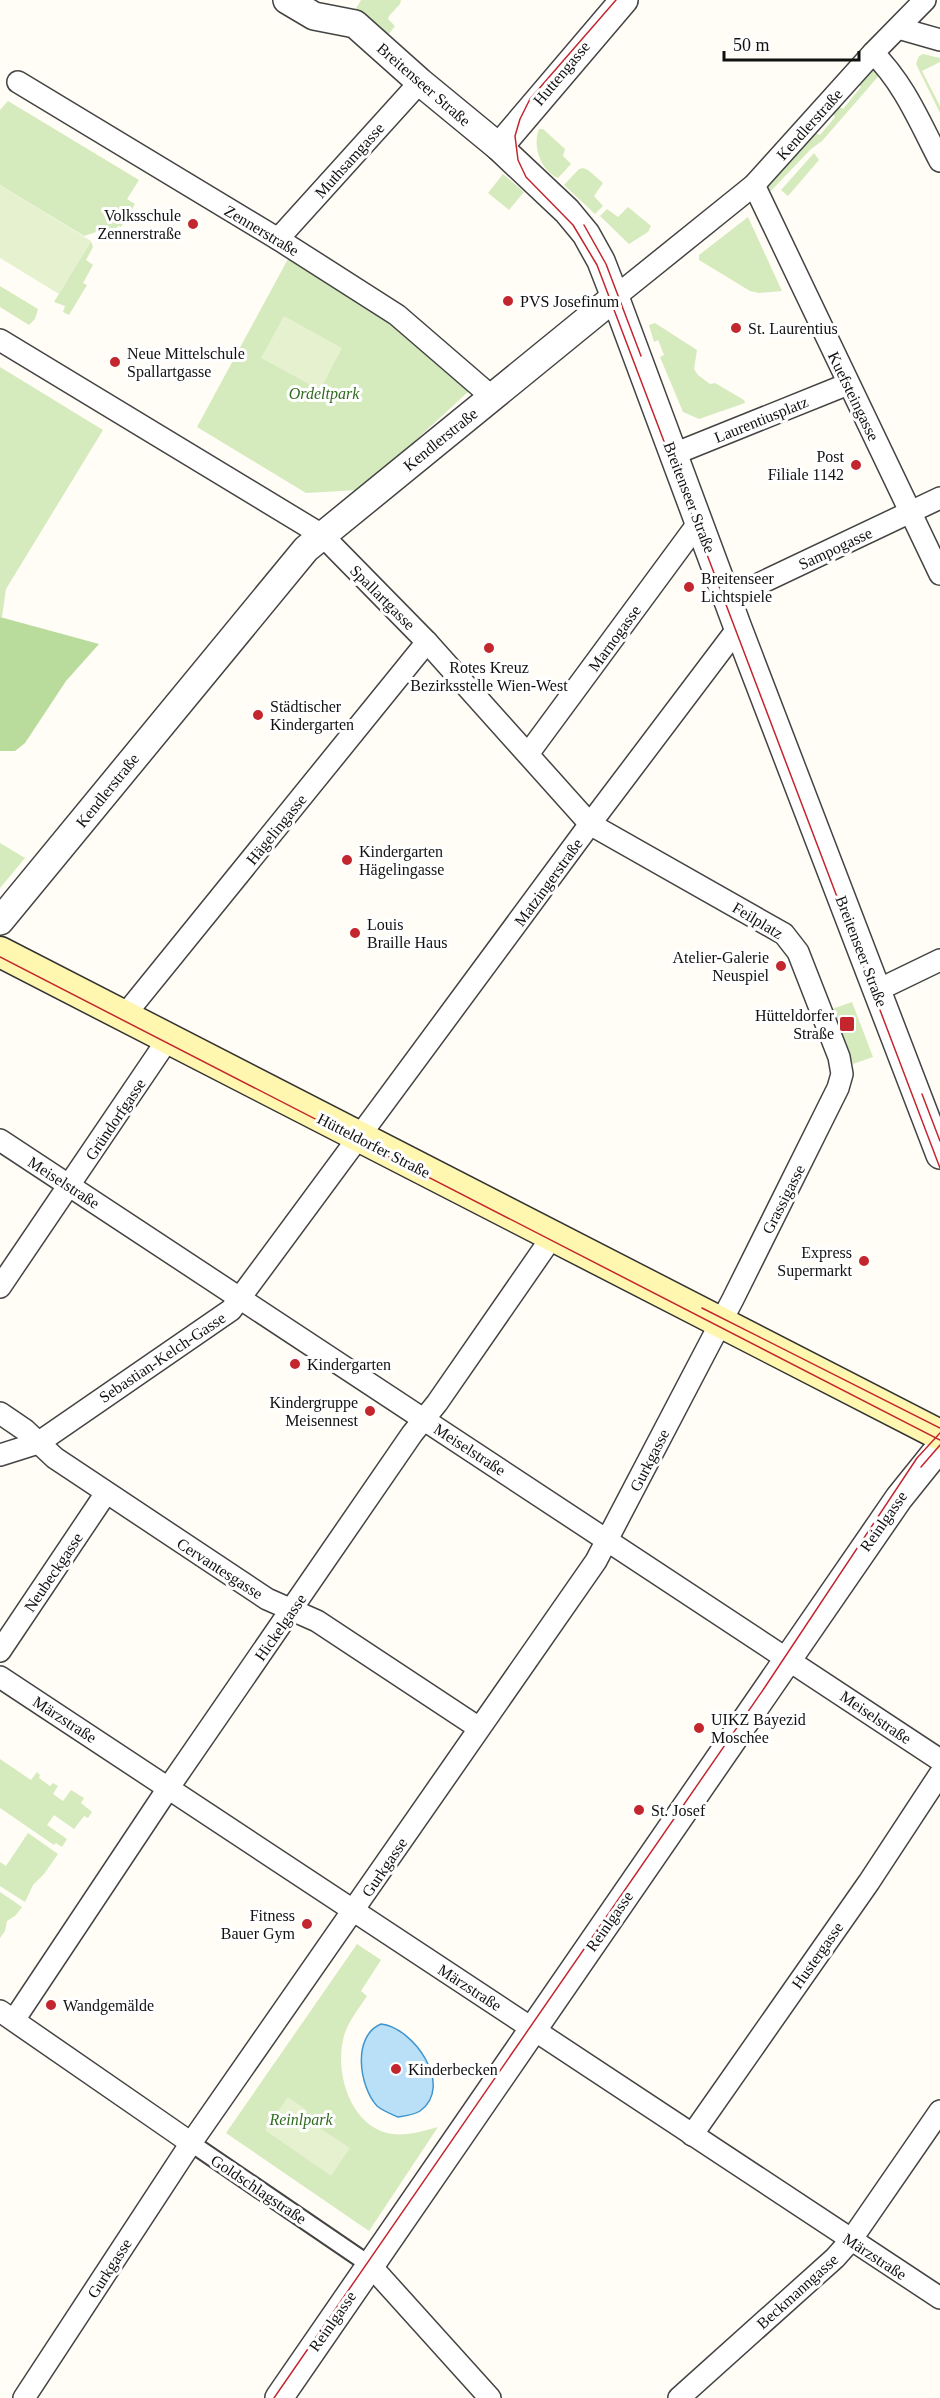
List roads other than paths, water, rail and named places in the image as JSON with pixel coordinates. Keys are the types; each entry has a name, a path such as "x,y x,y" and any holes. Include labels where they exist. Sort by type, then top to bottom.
{"main road":[{"name":"Hütteldorfer Straße","path":"0,952 940,1435"}],"street":[{"name":"Breitenseer Straße","path":"287,0 314,16 355,24 420,82 499,147 567,211 586,234 601,261 615,297 729,598 738,628 940,1155"},
{"name":"Huttengasse","path":"499,147 624,0"},
{"name":"Kendlerstraße","path":"0,921 306,549 754,185 873,53 925,0"},
{"path":"898,28 940,40"},
{"path":"873,53 894,75 904,91 940,161"},
{"name":"Zennerstraße","path":"18,82 278,239 397,315 492,397"},
{"name":"Muthsamgasse","path":"278,239 420,82"},
{"name":"Kuefsteingasse","path":"754,185 940,574"},
{"name":"Spallartgasse","path":"0,340 322,535 427,642 590,824 725,901"},
{"name":"Laurentiusplatz","path":"674,454 848,384"},
{"name":"Sampogasse","path":"729,598 940,498"},
{"name":"Marnogasse","path":"528,754 699,522"},
{"name":"Matzingerstraße","path":"359,1137 738,628"},
{"name":"Hägelingasse","path":"124,1016 427,642"},
{"name":"Feilplatz","path":"725,901 784,934 794,946 834,1045 842,1074"},
{"path":"878,990 940,960"},
{"name":"Gründorfgasse","path":"0,1287 168,1039"},
{"name":"Grassigasse","path":"719,1322 838,1088 842,1074"},
{"name":"Sebastian-Kelch-Gasse","path":"0,1455 38,1443 231,1310 359,1137"},
{"name":"Meiselstraße","path":"0,1140 940,1760"},
{"name":"Hickelgasse","path":"7,2016 552,1237"},
{"name":"Gurkgasse","path":"27,2397 191,2143 596,1561 719,1322"},
{"name":"Cervantesgasse","path":"0,1413 25,1430 55,1458 267,1599 317,1621 479,1728"},
{"name":"Reinlgasse","path":"279,2398 909,1484 940,1447"},
{"name":"Neubeckgasse","path":"0,1650 106,1493"},
{"name":"Märzstraße","path":"0,1677 940,2298"},
{"name":"Hustergasse","path":"692,2135 869,1882 940,1774"},
{"name":"Goldschlagstraße","path":"7,2016 370,2265 490,2398"},
{"name":"Beckmanngasse","path":"679,2398 835,2258 851,2240 940,2111"}],"water":[{"name":"Kinderbecken","path":"381,2024 406,2035 426,2059 433,2087 430,2100 420,2111 398,2117 384,2111 377,2106 366,2086 361,2062 362,2050 372,2030"}],"tram line":[{"path":"616,0 530,99 515,136 518,160 526,177 573,225 597,265 940,1168"},
{"path":"584,225 606,264 641,356"},
{"path":"0,957 940,1440"},
{"path":"922,1094 940,1141"},
{"path":"702,1308 940,1428"},
{"path":"274,2398 765,1687 917,1458 940,1433"},
{"path":"921,1467 940,1445"}],"place":[{"name":"Volksschule Zennerstraße","path":"193,224"},
{"name":"PVS Josefinum","path":"508,301"},
{"name":"St. Laurentius","path":"736,328"},
{"name":"Neue Mittelschule Spallartgasse","path":"115,362"},
{"name":"Post Filiale 1142","path":"856,465"},
{"name":"Breitenseer Lichtspiele","path":"689,587"},
{"name":"Rotes Kreuz Bezirksstelle Wien-West","path":"489,648"},
{"name":"Städtischer Kindergarten","path":"258,715"},
{"name":"Kindergarten Hägelingasse","path":"347,860"},
{"name":"Louis Braille Haus","path":"355,933"},
{"name":"Atelier-Galerie Neuspiel","path":"781,966"},
{"name":"Hütteldorfer Straße","path":"847,1024"},
{"name":"Express Supermarkt","path":"864,1261"},
{"name":"Kindergarten","path":"295,1364"},
{"name":"Kindergruppe Meisennest","path":"370,1411"},
{"name":"UIKZ Bayezid Moschee","path":"699,1728"},
{"name":"St. Josef","path":"639,1810"},
{"name":"Fitness Bauer Gym","path":"307,1924"},
{"name":"Wandgemälde","path":"51,2005"},
{"name":"Kinderbecken","path":"396,2069"}],"park label":[{"name":"Ordeltpark","path":"324,393"},
{"name":"Reinlpark","path":"301,2119"}]}
